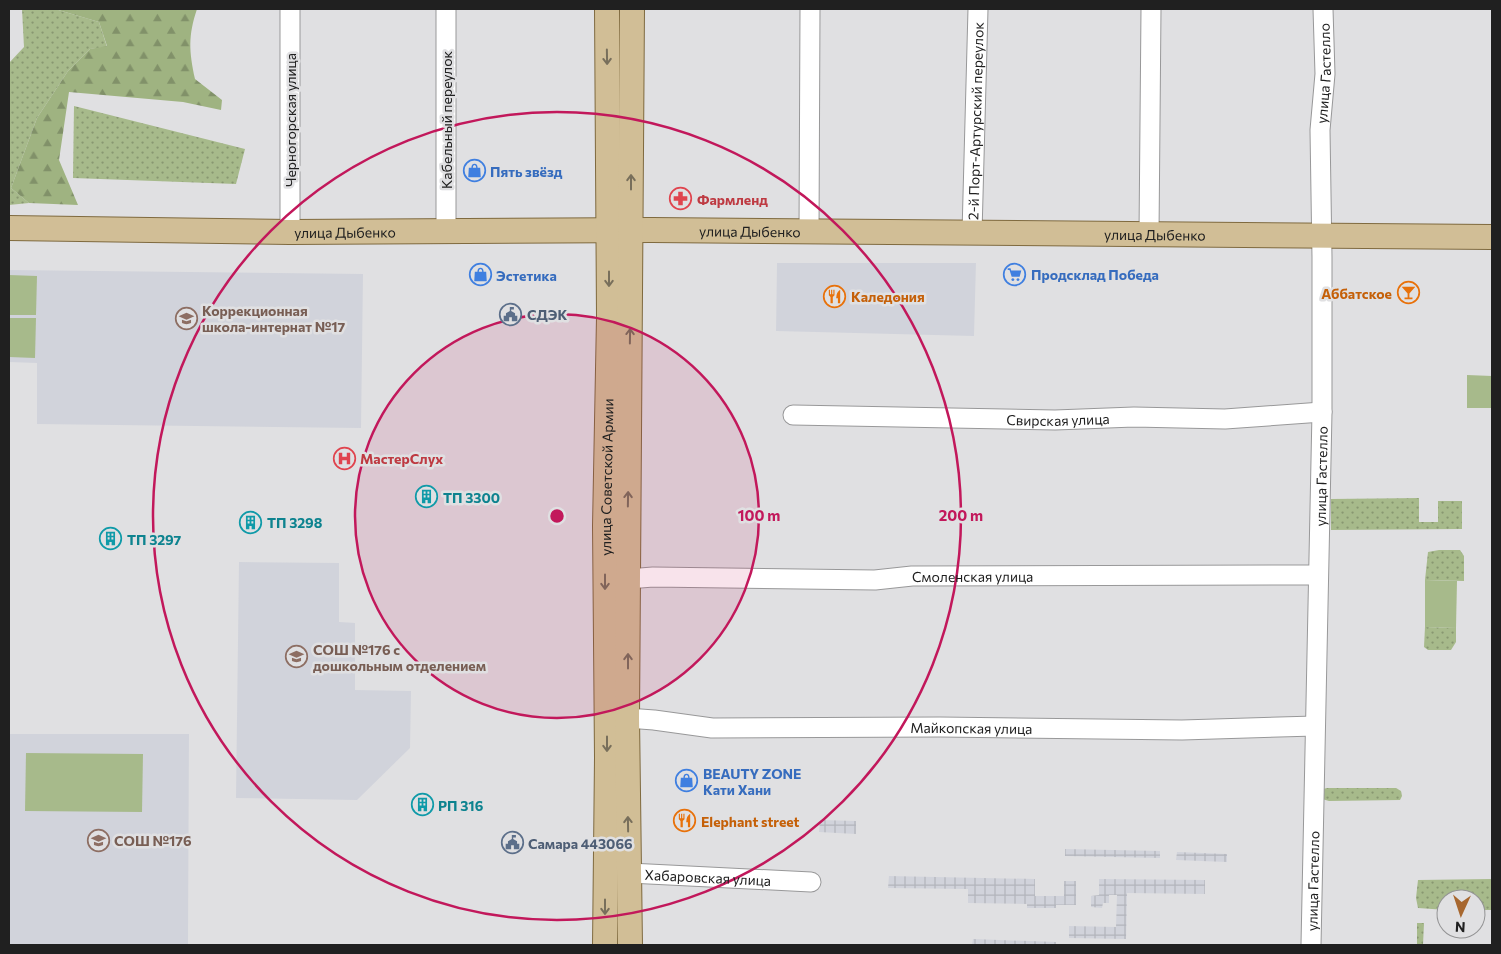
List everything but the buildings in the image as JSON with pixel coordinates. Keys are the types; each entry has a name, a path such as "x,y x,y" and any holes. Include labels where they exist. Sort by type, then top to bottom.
{"main road":[{"name":"улица Советской Армии","path":"607,9 620,231 628,579 627,718 630,945"},
{"name":"улица Советской Армии","path":"605,945 605,526 632,9"},
{"name":"улица Дыбенко","path":"9,228 290,232 620,231 1492,237"},
{"name":"Хабаровская улица","path":"605,876 629,873"}],"street":[{"name":"Черногорская улица","path":"290,9 290,232"},
{"name":"Кабельный переулок","path":"446,9 446,232"},
{"path":"809,232 810,9"},
{"name":"2-й Порт-Артурский переулок","path":"972,233 978,9"},
{"path":"1149,234 1151,9"},
{"name":"улица Гастелло","path":"1311,945 1322,412 1320,130 1325,74 1323,9"},
{"name":"Свирская улица","path":"793,415 981,419 1225,419 1322,412"},
{"name":"Смоленская улица","path":"628,579 653,577 875,580 912,576 1318,575"},
{"name":"Майкопская улица","path":"627,718 712,728 950,727 1182,730 1315,726"},
{"name":"Хабаровская улица","path":"629,873 811,882"}],"shaded area":[{"path":"777,263 976,263 974,336 776,331"},
{"name":"Коррекционная школа-интернат №17","path":"9,270 363,274 361,428 37,424 37,363 9,362"},
{"name":"СОШ №176 с дошкольным отделением","path":"239,562 339,563 339,622 355,623 355,690 411,691 410,748 357,800 236,798"},
{"name":"СОШ №176","path":"9,734 189,734 188,945 9,945"},
{"path":"820,820 856,821 856,834 819,832"},
{"path":"1065,849 1160,851 1160,858 1065,856"},
{"path":"1177,852 1227,854 1227,862 1176,860"},
{"path":"889,876 1035,879 1035,896 1064,896 1064,881 1076,881 1076,905 1056,905 1056,908 1027,908 1027,904 968,903 968,889 888,888"},
{"path":"1099,879 1205,880 1205,894 1127,893 1126,939 1069,938 1069,926 1116,927 1117,895 1109,895 1109,903 1103,903 1102,908 1091,907 1091,896 1099,895"},
{"path":"973,939 1056,942 1056,945 972,945"}],"green space":[{"path":"22,9 55,9 99,22 107,47 90,49 68,71 37,118 11,188 29,203 9,205 9,63 24,47"},
{"path":"55,9 197,9 190,44 195,79 222,100 221,110 183,102 69,92 59,160 78,205 29,203 11,188 37,118 68,71 90,49 107,46 99,22"},
{"path":"74,106 245,149 236,184 73,178"},
{"path":"9,275 37,276 36,315 9,315"},
{"path":"9,318 36,318 35,358 9,357"},
{"path":"1467,375 1492,376 1492,408 1467,408"},
{"path":"1419,498 1419,522 1438,522 1438,501 1462,501 1462,529 1331,530 1331,499"},
{"path":"1460,550 1464,556 1464,581 1425,580 1428,552"},
{"path":"1425,580 1457,581 1456,628 1425,627"},
{"path":"1425,627 1456,628 1456,642 1451,650 1428,650 1424,647"},
{"path":"26,753 143,754 142,812 25,811"},
{"path":"1396,788 1401,791 1402,796 1400,800 1329,801 1322,799 1323,789"},
{"path":"1492,879 1492,910 1486,910 1486,889 1436,889 1436,909 1418,908 1416,898 1418,880"},
{"path":"1417,923 1424,923 1423,945 1417,945"}],"place":[{"name":"Пять звёзд","path":"474,171"},
{"name":"Фармленд","path":"681,199"},
{"name":"Продсклад Победа","path":"1015,274"},
{"name":"Эстетика","path":"480,275"},
{"name":"Аббатское","path":"1408,293"},
{"name":"Каледония","path":"835,296"},
{"name":"СДЭК","path":"511,314"},
{"name":"Коррекционная школа-интернат №17","path":"186,318"},
{"name":"МастерСлух","path":"344,458"},
{"name":"ТП 3300","path":"427,497"},
{"name":"ТП 3298","path":"251,522"},
{"name":"ТП 3297","path":"111,539"},
{"name":"СОШ №176 с дошкольным отделением","path":"297,657"},
{"name":"BEAUTY ZONE Кати Хани","path":"687,781"},
{"name":"РП 316","path":"422,805"},
{"name":"Elephant street","path":"685,821"},
{"name":"СОШ №176","path":"98,840"},
{"name":"Самара 443066","path":"512,843"}]}
